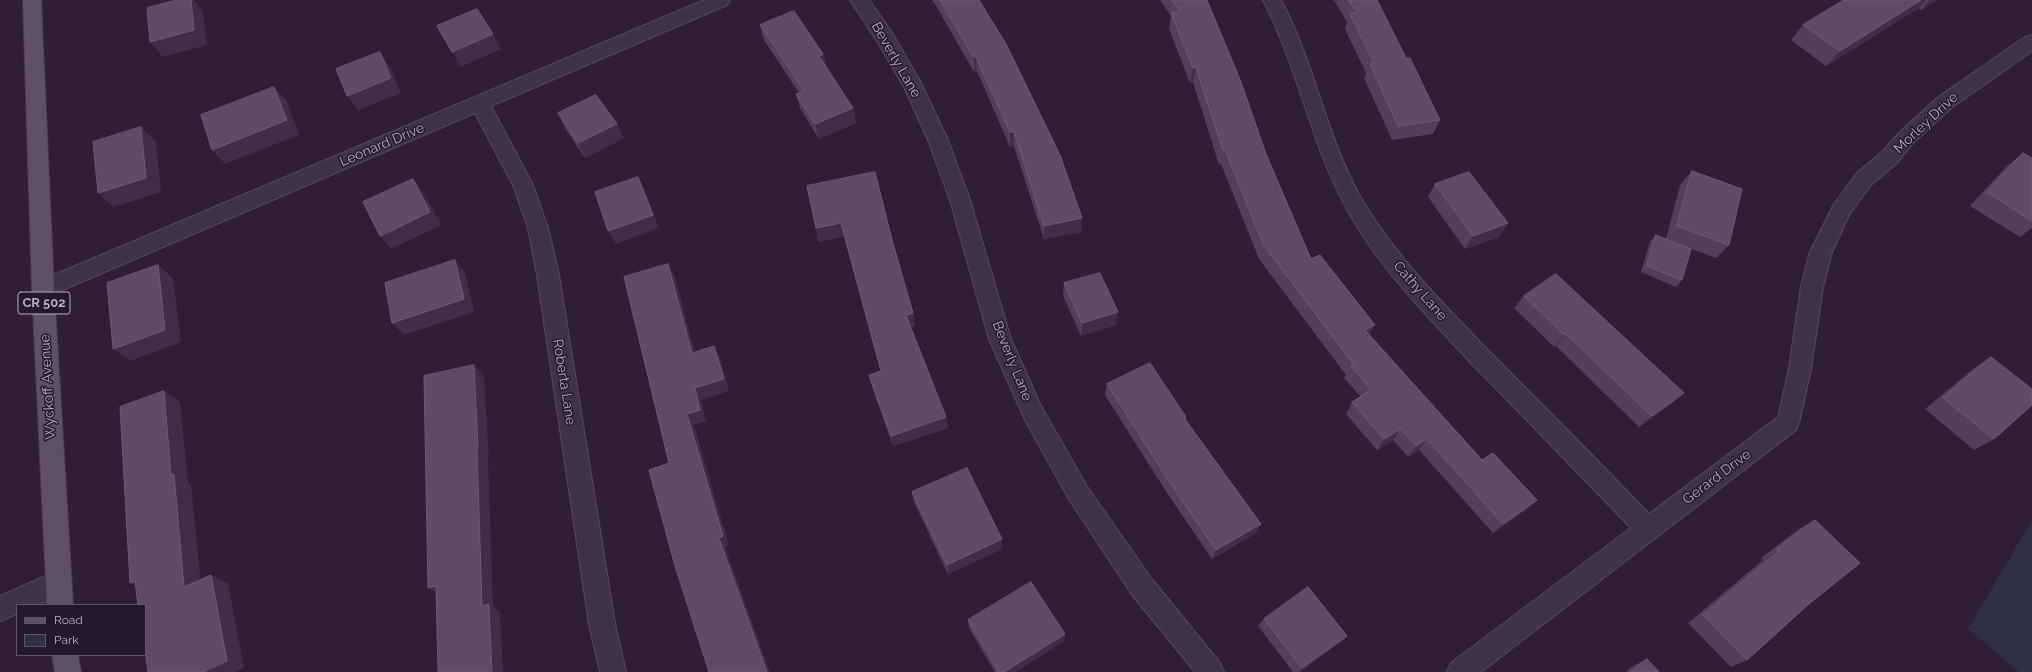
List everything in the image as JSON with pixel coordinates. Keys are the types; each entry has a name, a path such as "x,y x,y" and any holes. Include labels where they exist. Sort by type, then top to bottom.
{"main road":[{"name":"Wyckoff Avenue","path":"32,0 43,289 59,594"},
{"path":"65,656 68,672"}],"street":[{"name":"Leonard Drive","path":"43,289 721,0"},
{"name":"Beverly Lane","path":"859,0 884,36 913,86 938,140 960,200 1000,339 1033,413 1078,493 1142,587 1211,672"},
{"name":"Cathy Lane","path":"1272,0 1299,59 1324,139 1345,188 1371,231 1415,289 1648,529"},
{"name":"Morley Drive","path":"1849,200 1864,179 1890,157 1906,138 1944,102 2032,42"},
{"name":"Roberta Lane","path":"480,103 523,185 538,228 548,275 602,624 613,672"},
{"name":"Gerard Drive","path":"1460,672 1788,423 1800,369 1812,287 1821,252 1841,210 1849,200"},
{"path":"20,604 59,594"},
{"path":"0,609 16,605"}],"green space":[{"path":"2032,520 2032,672 2019,672 1968,629"}],"building":[{"path":"177,0 191,0 194,30 150,42 147,8"},
{"path":"940,0 979,0 1006,44 1060,155 1082,218 1044,226 1014,132 1010,132 976,57 974,57"},
{"path":"1172,0 1207,0 1241,82 1266,154 1311,259 1320,255 1375,325 1365,330 1482,460 1493,453 1537,500 1503,524 1427,439 1416,446 1401,429 1384,439 1352,402 1371,390 1351,366 1354,365 1264,246 1225,150 1223,150 1196,68 1193,68 1171,13 1180,12"},
{"path":"1349,0 1377,0 1406,58 1410,58 1440,120 1398,126 1370,64 1374,63 1350,14 1356,13"},
{"path":"1844,0 1921,0 1840,51 1803,25"},
{"path":"477,9 493,34 452,52 437,26"},
{"path":"794,11 823,54 819,56 853,108 815,124 796,94 804,91 760,25"},
{"path":"380,52 391,78 347,96 336,69"},
{"path":"274,87 287,120 212,150 201,115"},
{"path":"596,95 617,124 578,143 558,113"},
{"path":"141,127 146,178 98,193 93,142"},
{"path":"2023,153 2032,158 2032,221 1987,192"},
{"path":"1692,171 1742,189 1729,245 1677,226"},
{"path":"875,172 892,240 913,313 906,315 946,417 891,436 869,375 881,371 841,223 816,228 807,186"},
{"path":"1469,172 1508,223 1473,236 1435,184"},
{"path":"638,177 653,215 608,231 595,192"},
{"path":"413,179 430,212 380,236 363,202"},
{"path":"1656,235 1691,249 1682,280 1647,266"},
{"path":"455,260 464,299 392,323 385,283"},
{"path":"668,264 692,353 714,346 724,379 695,388 700,410 687,414 723,536 719,538 767,672 709,672 675,566 649,470 669,463 624,277"},
{"path":"158,265 165,330 113,349 107,283"},
{"path":"1100,273 1118,312 1082,323 1064,283"},
{"path":"1556,274 1684,393 1652,416 1566,334 1564,335 1524,296"},
{"path":"1991,357 2032,389 2032,405 1994,439 1943,398"},
{"path":"1150,363 1186,417 1184,418 1261,524 1216,550 1170,483 1107,384"},
{"path":"474,365 478,447 482,606 489,604 492,672 438,672 436,586 428,588 424,376"},
{"path":"164,391 171,475 174,474 184,587 211,575 227,661 203,672 148,672 146,656 146,604 138,604 135,581 130,583 120,407"},
{"path":"967,468 1002,539 947,565 912,492"},
{"path":"1815,520 1860,563 1810,603 1747,660 1703,615 1779,551 1777,549"},
{"path":"1031,582 1065,634 1004,672 999,672 968,620"},
{"path":"1308,587 1347,636 1302,668 1264,619"},
{"path":"1647,659 1659,672 1631,672"}]}
